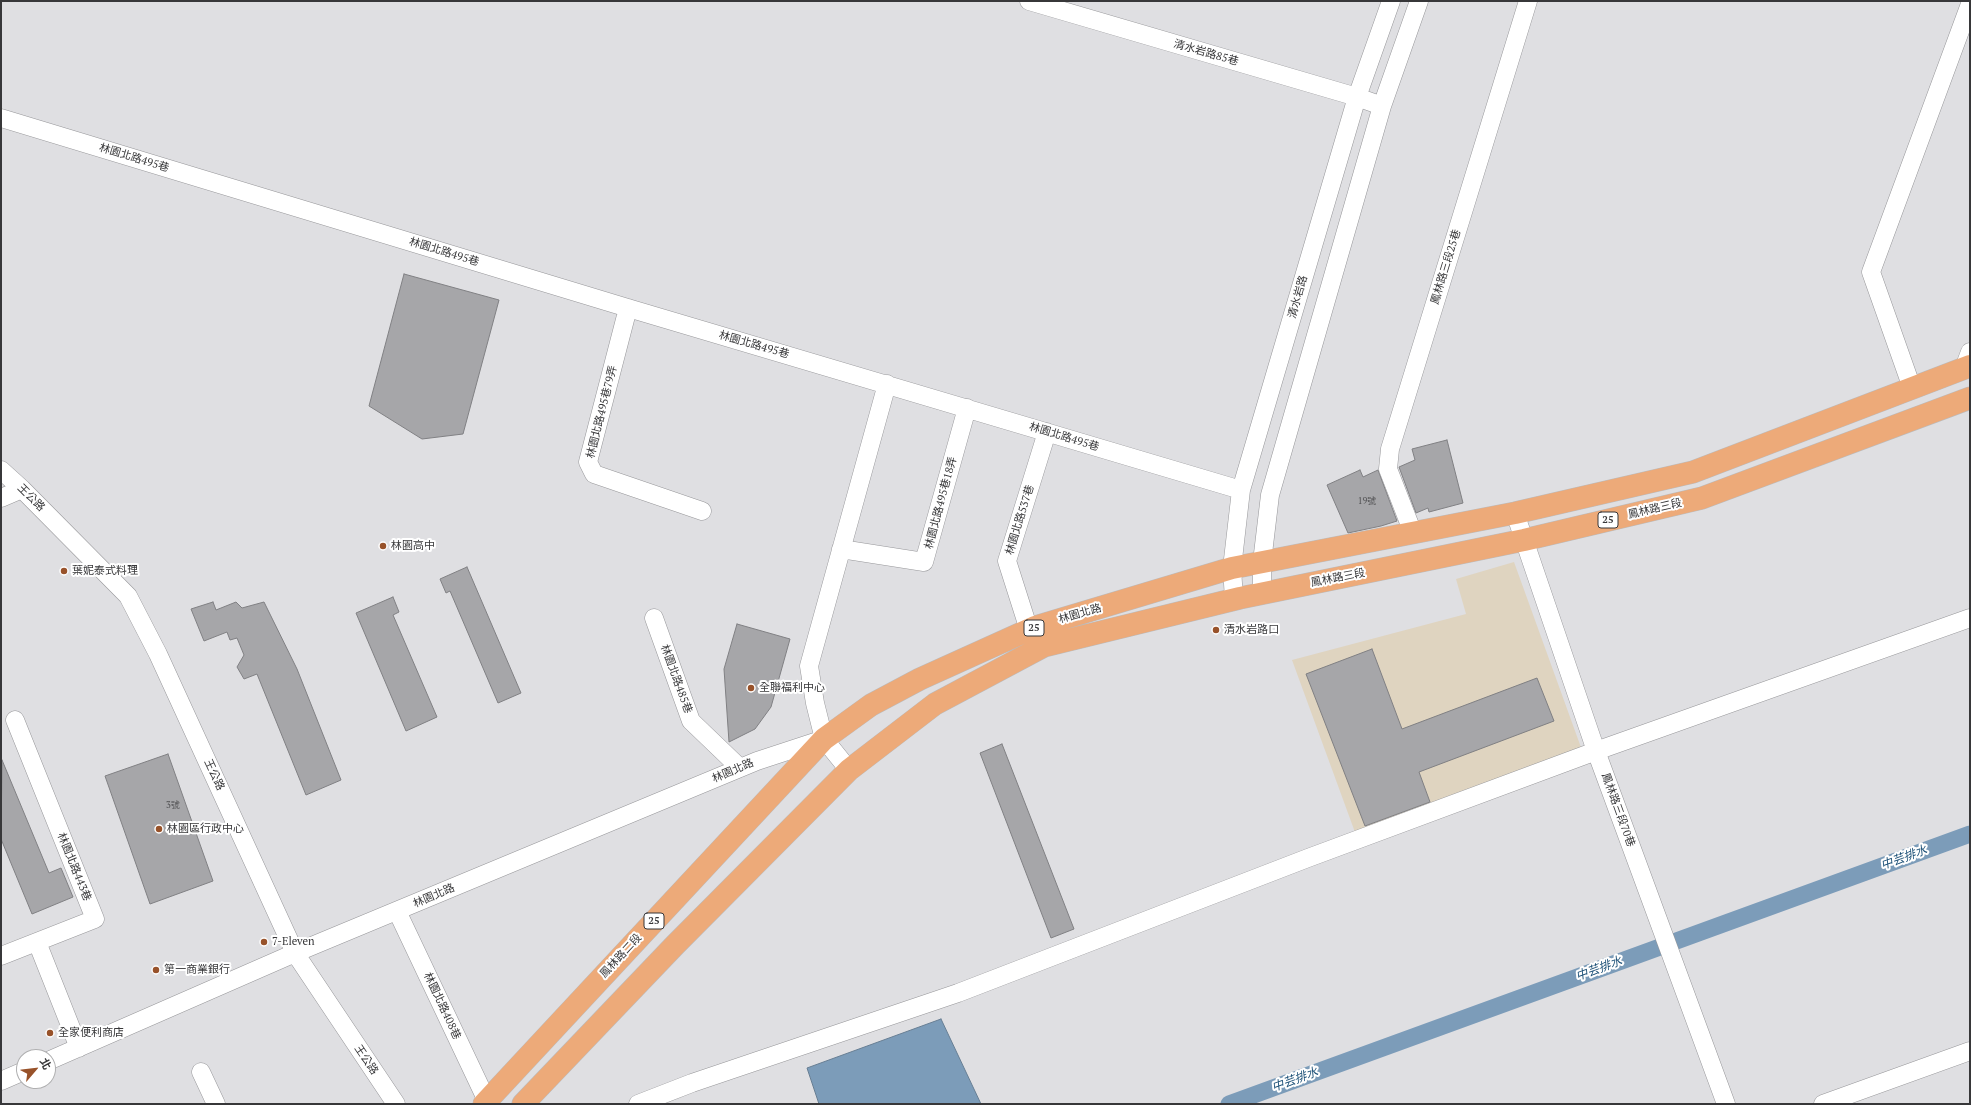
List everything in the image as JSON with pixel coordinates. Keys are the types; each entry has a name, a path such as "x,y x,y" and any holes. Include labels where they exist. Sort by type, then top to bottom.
{"main road":[{"name":"25","path":"1262,562 1515,513 1693,472 1912,388 1968,362"},
{"name":"鳳林路三段","path":"1234,599 1524,540 1702,498 1970,398"},
{"name":"林園北路","path":"824,739 871,705 920,679 1029,630 1232,568 1262,562"},
{"name":"林園北路","path":"849,770 935,704 1044,646 1234,599"},
{"name":"鳳林路二段","path":"485,1102 824,739"},
{"name":"25","path":"523,1104 675,945 849,770"}],"street":[{"name":"清水岩路85巷","path":"1029,1 1357,97 1382,106"},
{"name":"清水岩路","path":"1234,599 1232,568 1241,490 1357,97 1391,1"},
{"path":"1262,593 1262,562 1270,495 1382,106 1419,1"},
{"name":"鳳林路三段25巷","path":"1413,533 1388,469 1390,449 1528,1"},
{"path":"1912,388 1871,272 1970,4"},
{"name":"林園北路495巷","path":"1,118 628,308 1241,490"},
{"name":"林園北路495巷79弄","path":"628,308 588,462 594,474 702,511"},
{"path":"849,770 824,739 815,703 809,666 887,384"},
{"name":"林園北路495巷18弄","path":"841,549 924,562 966,408"},
{"name":"林園北路537巷","path":"1029,630 1007,561 1047,432"},
{"name":"王公路","path":"1,470 22,489 128,596 158,654 295,953 396,1104"},
{"path":"1,498 22,489"},
{"name":"鳳林路三段70巷","path":"1515,513 1596,751 1726,1104"},
{"name":"林園北路485巷","path":"654,618 691,721 740,768"},
{"path":"638,1104 692,1083 958,993 1301,861 1596,751 1970,618"},
{"name":"林園北路443巷","path":"1,956 95,919 15,720"},
{"name":"林園北路","path":"56,1058 295,953 740,768 824,739"},
{"name":"林園北路408巷","path":"397,911 485,1102"},
{"path":"37,942 79,1048"},
{"path":"1823,1104 1970,1051"},
{"path":"201,1072 216,1104"},
{"path":"1,1081 16,1074"}],"shaded area":[{"path":"1514,562 1583,753 1356,835 1292,660 1466,614 1456,579"}],"water":[{"path":"941,1019 981,1104 819,1104 807,1068"}],"building":[{"path":"404,274 499,300 463,434 422,439 369,406"},
{"path":"1447,440 1463,503 1429,512 1428,508 1416,513 1399,467 1415,460 1412,449"},
{"path":"1360,470 1363,477 1378,470 1397,521 1348,533 1327,485"},
{"path":"467,567 521,693 498,703 450,591 446,593 440,579"},
{"path":"393,597 399,612 393,615 437,717 406,731 356,613"},
{"path":"213,602 216,610 236,602 242,608 264,602 297,669 341,780 306,795 257,674 244,679 237,667 244,655 237,638 230,640 227,632 204,641 191,609"},
{"name":"全聯福利中心","path":"737,624 790,639 771,707 755,729 729,742 724,669"},
{"path":"1372,649 1402,729 1537,678 1554,721 1419,772 1430,802 1365,826 1306,674"},
{"path":"1002,744 1074,929 1051,938 980,753"},
{"name":"林園區行政中心","path":"168,754 213,881 150,904 105,776"},
{"path":"2,760 49,873 61,868 73,897 32,914 1,839"}],"waterway":[{"name":"中芸排水","path":"1229,1104 1970,834"}],"place":[{"name":"林園高中","path":"383,546"},
{"name":"葉妮泰式料理","path":"64,571"},
{"name":"清水岩路口","path":"1216,630"},
{"name":"全聯福利中心","path":"751,688"},
{"name":"林園區行政中心","path":"159,829"},
{"name":"7-Eleven","path":"264,942"},
{"name":"第一商業銀行","path":"156,970"},
{"name":"全家便利商店","path":"50,1033"}]}
